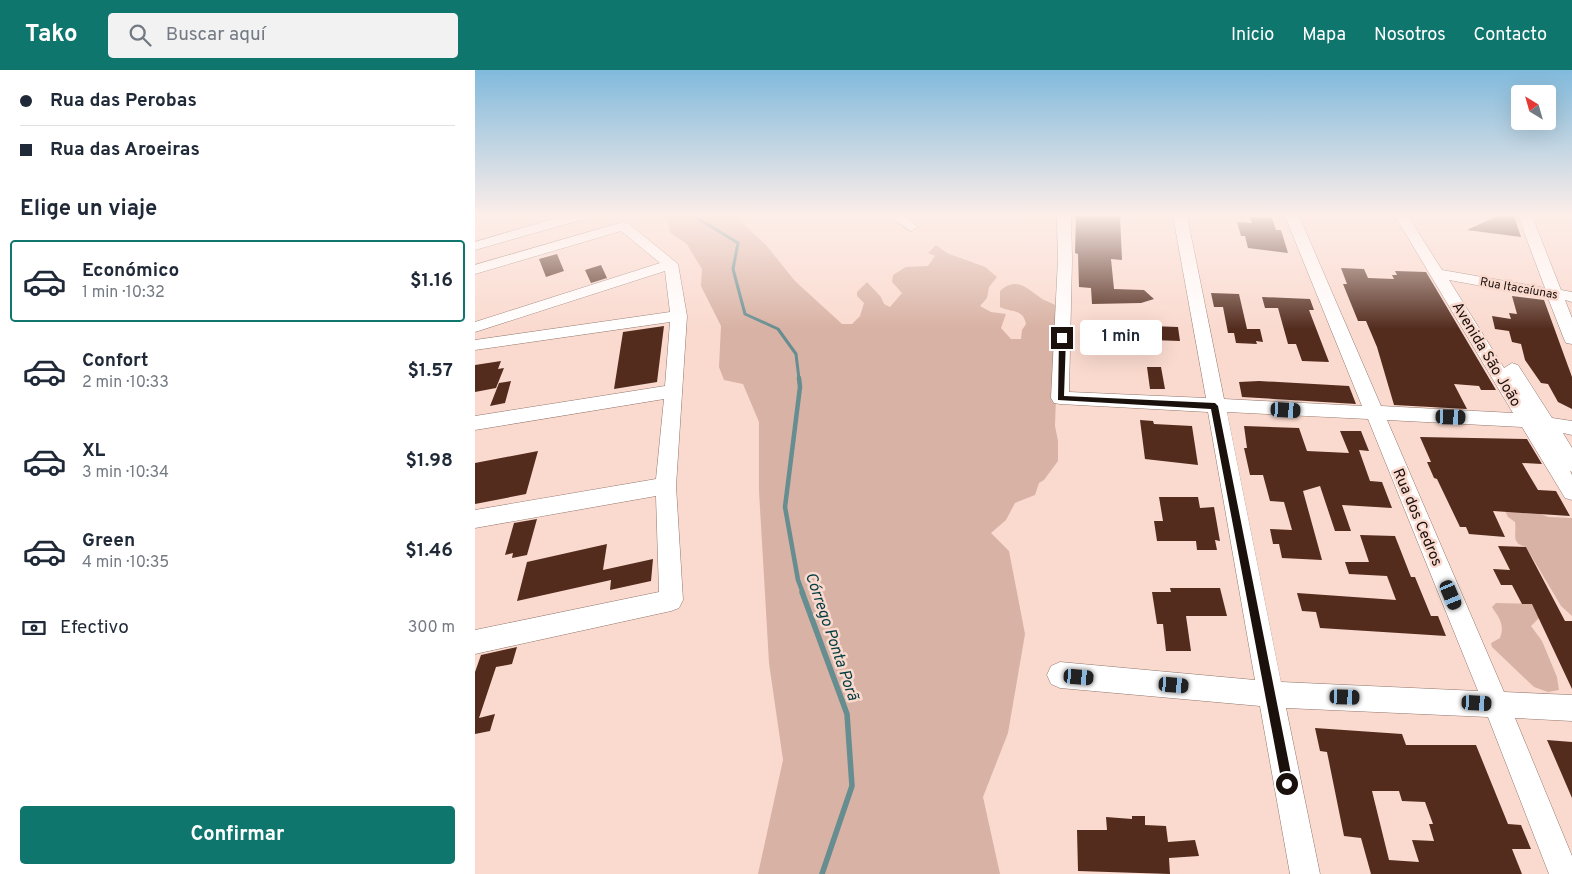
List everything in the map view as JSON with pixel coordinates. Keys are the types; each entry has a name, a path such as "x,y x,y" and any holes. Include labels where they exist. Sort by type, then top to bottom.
{"street":[{"path":"475,270 530,254"},
{"path":"475,642 671,600 666,486 679,316 671,264 658,254"},
{"path":"1065,254 1060,398 1536,421 1572,428"},
{"path":"1187,254 1305,874"},
{"name":"Rua dos Cedros","path":"1308,254 1496,704 1564,874"},
{"name":"Avenida São João","path":"1430,254 1446,275"},
{"name":"Avenida São João","path":"1434,254 1536,421 1572,492"},
{"path":"1540,254 1572,339"},
{"path":"475,327 671,264"},
{"name":"Rua Itacaíunas","path":"1446,275 1572,297"},
{"path":"475,346 679,316"},
{"path":"475,423 673,391"},
{"name":"Avenida São João","path":"1536,421 1572,464"},
{"path":"475,519 666,486"},
{"path":"1059,675 1270,694 1572,708"}],"shaded area":[{"path":"692,254 773,254 795,281 842,324 852,324 860,316 864,303 857,296 857,292 867,282 881,297 884,304 890,307 902,293 892,282 893,275 906,267 928,266 935,256 929,254 948,254 985,267 997,277 989,287 987,298 980,306 991,312 1006,314 1001,328 1011,339 1021,339 1022,330 1026,324 1025,319 1020,313 1000,307 1000,291 1006,286 1018,284 1059,307 1055,426 1058,441 1058,461 1044,480 1039,483 1035,495 1015,503 1006,520 991,533 1009,551 1025,634 1008,733 983,797 1000,874 758,874 783,760 769,663 759,491 759,422 743,384 724,380 719,367 721,326 701,286 702,269"},
{"path":"1505,511 1534,512 1549,517 1572,518 1572,616 1561,606 1526,547 1516,541 1515,522 1508,517"},
{"path":"1496,603 1542,604 1542,615 1531,626 1542,641 1557,677 1559,690 1548,692 1534,687 1492,647 1491,643 1500,638 1502,629 1501,621 1492,607"}],"building":[{"path":"557,254 564,271 546,277 539,259"},
{"path":"1077,254 1122,254 1122,260 1111,259 1114,289 1144,290 1154,299 1141,303 1092,304 1091,288 1079,287"},
{"path":"601,265 607,278 591,283 585,270"},
{"path":"1341,268 1364,269 1368,278 1394,279 1392,275 1397,275 1395,271 1426,272 1496,390 1481,390 1479,386 1454,384 1467,409 1394,405 1377,347 1366,321 1358,321 1343,284 1347,284"},
{"path":"1211,293 1239,294 1247,329 1260,329 1263,342 1256,341 1257,344 1236,343 1234,333 1228,333 1223,307 1214,307"},
{"path":"1512,296 1544,300 1572,377 1572,409 1558,402 1548,384 1541,383 1525,360 1521,344 1512,342 1509,331 1495,329 1492,316 1511,319 1509,313 1517,314"},
{"path":"1262,297 1310,299 1314,310 1309,310 1329,362 1302,361 1296,344 1288,344 1278,308 1265,308"},
{"path":"664,326 657,382 614,389 623,332"},
{"path":"1150,326 1178,327 1180,341 1152,340"},
{"path":"501,361 498,369 504,368 496,388 475,392 475,365"},
{"path":"1147,367 1161,367 1165,389 1150,389"},
{"path":"511,381 505,403 490,406 499,383"},
{"path":"1259,381 1349,386 1356,404 1242,397 1239,382"},
{"path":"1140,420 1153,421 1154,424 1192,426 1198,465 1145,459"},
{"path":"1244,426 1299,428 1307,451 1349,453 1340,431 1361,431 1369,451 1359,450 1370,481 1382,482 1392,508 1342,505 1351,531 1335,531 1320,486 1303,491 1322,560 1282,558 1279,544 1273,544 1270,529 1292,530 1284,502 1270,501 1263,475 1250,475 1244,448 1247,448"},
{"path":"1420,437 1527,439 1542,464 1522,463 1538,490 1556,491 1570,516 1493,511 1505,537 1469,534 1466,527 1460,527 1437,479 1434,478 1427,462 1431,462"},
{"path":"538,451 526,494 475,504 475,463"},
{"path":"1159,497 1198,497 1200,508 1214,507 1220,541 1215,540 1217,550 1197,550 1196,541 1157,541 1154,521 1163,521"},
{"path":"537,519 527,555 512,558 513,553 505,555 514,523"},
{"path":"1360,535 1395,536 1411,577 1415,577 1431,616 1438,616 1446,636 1320,628 1316,612 1302,611 1297,593 1396,600 1387,576 1349,574 1345,562 1369,562"},
{"path":"607,544 603,570 653,559 651,581 610,590 611,580 517,601 527,562"},
{"path":"1498,546 1526,547 1565,621 1572,621 1572,689 1532,604 1522,604 1512,585 1501,585 1493,569 1510,570"},
{"path":"1170,588 1220,588 1227,616 1186,616 1191,651 1166,651 1163,624 1157,624 1152,592 1171,592"},
{"path":"517,647 512,664 496,667 479,718 495,714 490,731 475,734 475,672 481,655"},
{"path":"1315,728 1402,734 1406,745 1476,745 1508,824 1521,825 1531,849 1512,849 1522,874 1371,874 1361,838 1344,836 1327,752 1320,751","holes":["1372,791 1399,791 1402,801 1425,802 1433,824 1429,824 1434,841 1412,840 1419,862 1389,860"]},
{"path":"1547,740 1572,742 1572,798"},
{"path":"1132,816 1145,816 1145,825 1166,826 1168,842 1195,840 1199,856 1169,858 1170,874 1078,871 1077,830 1107,830 1106,817 1132,819"}],"waterway":[{"name":"Córrego Ponta Porã","path":"736,254 733,269 745,314 778,329 796,354 799,379"},
{"name":"Córrego Ponta Porã","path":"799,378 800,387 785,507 798,580 803,593"},
{"name":"Córrego Ponta Porã","path":"802,592 847,714 852,786 822,874"}],"route":[{"path":"1062,338 1060,398 1215,406 1287,784"}]}
